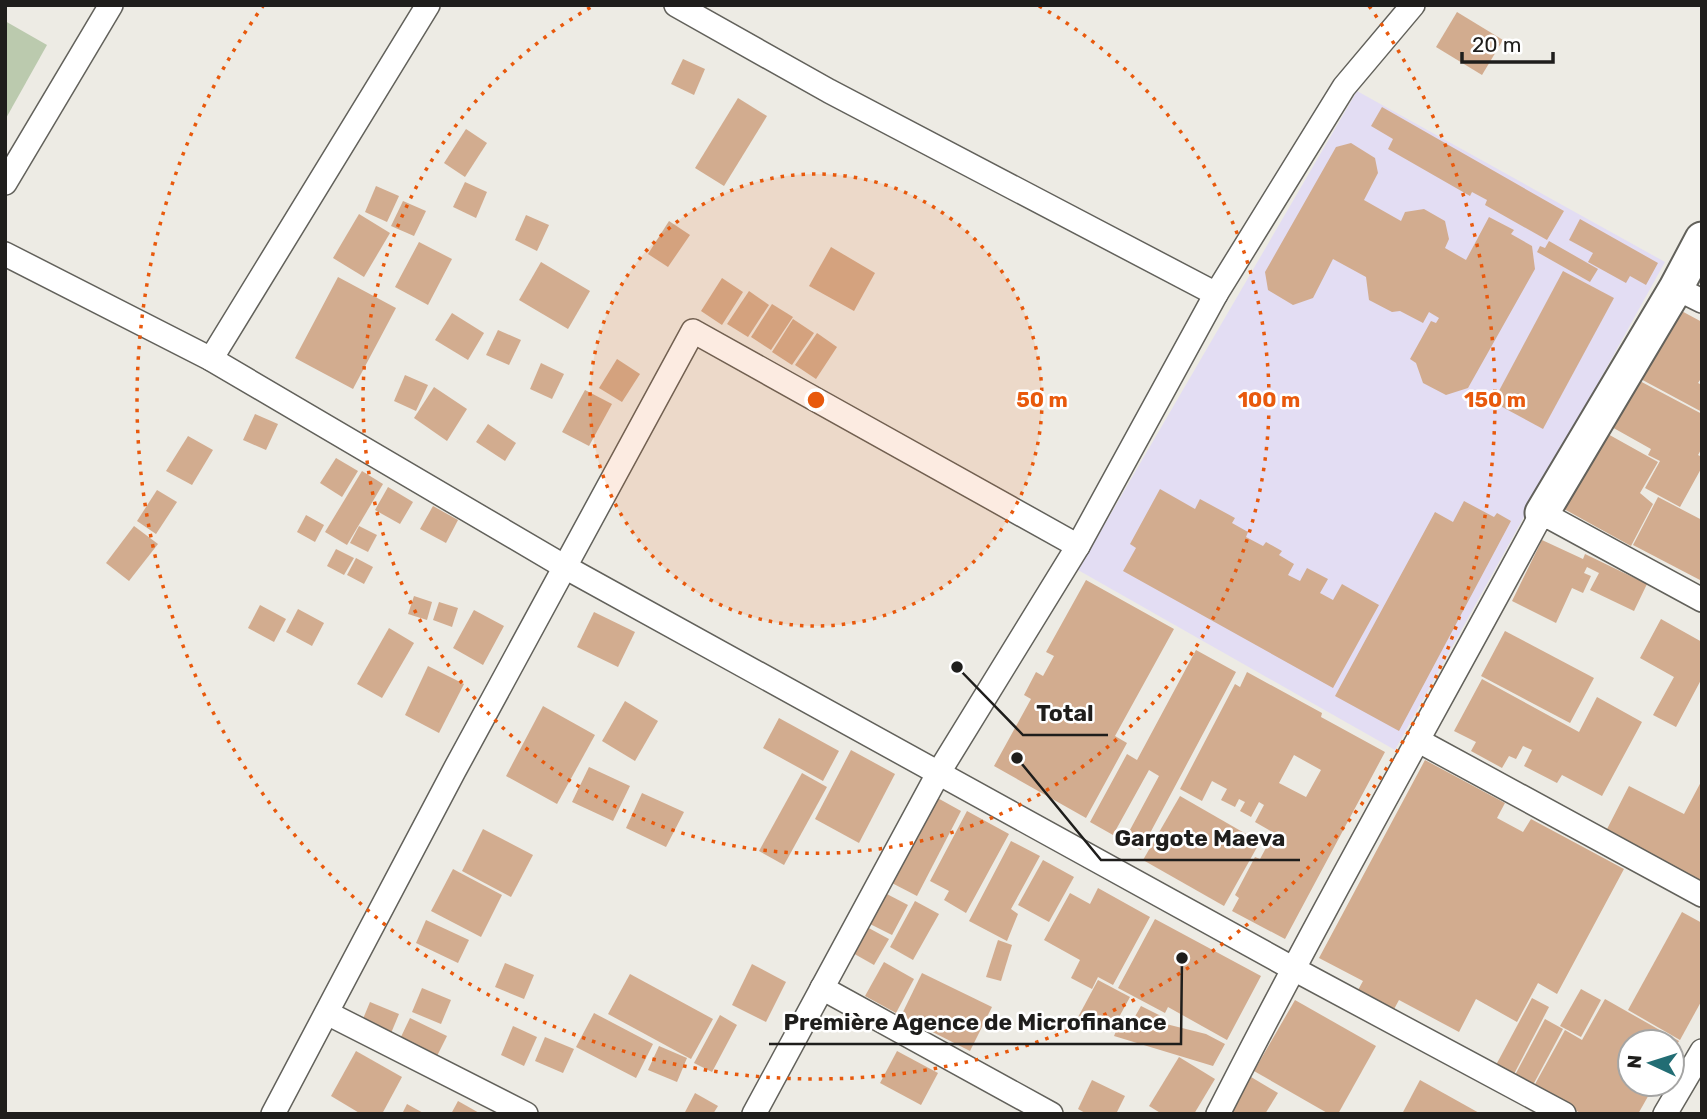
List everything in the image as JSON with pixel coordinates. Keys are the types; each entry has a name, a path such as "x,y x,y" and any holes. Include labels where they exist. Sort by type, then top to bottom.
{"street":[{"path":"5,183 111,5"},
{"path":"211,359 428,5"},
{"path":"676,5 829,92 1216,294"},
{"path":"754,1114 939,772 1079,545 1216,294 1344,87 1413,5"},
{"path":"1218,1114 1292,968 1542,513 1689,294 1702,239"},
{"path":"5,254 211,359 565,568 1292,968 1564,1114"},
{"path":"273,1114 693,331 1079,545"},
{"path":"1542,513 1702,600"},
{"path":"1419,741 1702,895"},
{"path":"822,988 1051,1114"},
{"path":"327,1013 526,1114"},
{"path":"1665,1114 1702,1051"}],"shaded area":[{"path":"1357,91 1665,262 1395,750 1078,570"}],"green space":[{"path":"5,21 47,45 5,120"}],"building":[{"path":"1457,12 1503,40 1482,75 1436,47"},
{"path":"683,59 705,69 694,95 671,84"},
{"path":"738,98 767,116 724,186 695,168"},
{"path":"1382,107 1564,211 1547,240 1485,205 1487,200 1472,192 1470,196 1388,149 1393,139 1371,126"},
{"path":"466,129 487,143 465,177 444,163"},
{"path":"1351,143 1375,158 1378,173 1364,200 1401,221 1405,212 1424,209 1445,221 1449,239 1445,248 1466,260 1489,217 1514,230 1511,234 1532,246 1535,269 1468,388 1446,395 1423,383 1416,363 1410,359 1431,321 1436,323 1439,318 1429,312 1423,323 1369,300 1366,277 1333,259 1313,298 1293,305 1268,290 1265,272 1336,147"},
{"path":"465,182 487,192 476,218 453,207"},
{"path":"376,186 399,196 387,222 365,212"},
{"path":"403,201 426,211 414,236 391,226"},
{"path":"359,214 390,233 364,277 333,258"},
{"path":"526,215 549,225 537,251 515,240"},
{"path":"1580,219 1658,263 1646,285 1630,276 1626,283 1588,262 1593,253 1569,240"},
{"path":"669,221 690,235 668,267 648,254"},
{"path":"1549,241 1598,269 1590,282 1537,252 1540,246 1545,248"},
{"path":"419,242 452,259 428,305 395,287"},
{"path":"831,247 875,273 854,311 809,286"},
{"path":"541,262 590,291 568,329 519,300"},
{"path":"1563,271 1614,298 1543,429 1493,402"},
{"path":"338,277 396,308 353,389 295,358"},
{"path":"722,278 743,292 722,325 701,311"},
{"path":"749,291 769,305 748,337 727,324"},
{"path":"772,304 793,317 771,350 751,337"},
{"path":"1676,308 1702,322 1702,377 1698,383 1702,385 1702,412 1637,377"},
{"path":"452,313 484,333 468,360 435,340"},
{"path":"793,319 814,333 792,365 772,352"},
{"path":"498,330 521,340 509,365 486,355"},
{"path":"817,333 837,347 816,379 795,365"},
{"path":"617,359 640,374 622,402 599,388"},
{"path":"541,363 564,374 552,399 530,389"},
{"path":"405,375 428,385 416,411 394,401"},
{"path":"1636,379 1702,414 1702,448 1698,455 1702,457 1702,467 1680,507 1645,488 1660,461 1648,455 1651,449 1610,426"},
{"path":"434,387 467,409 447,441 414,418"},
{"path":"585,390 612,404 589,446 562,432"},
{"path":"255,414 278,424 266,450 243,440"},
{"path":"488,424 516,443 505,461 476,442"},
{"path":"1606,433 1658,462 1640,493 1653,504 1631,546 1564,509"},
{"path":"188,436 213,450 192,485 166,471"},
{"path":"336,458 358,471 342,497 320,483"},
{"path":"362,471 383,484 347,545 325,532"},
{"path":"388,487 413,502 400,524 375,510"},
{"path":"1160,489 1195,509 1200,499 1235,518 1232,523 1248,532 1246,537 1263,546 1266,542 1282,551 1279,555 1294,564 1288,575 1300,581 1307,568 1328,579 1320,593 1333,600 1342,584 1379,605 1333,688 1123,571 1136,548 1130,544"},
{"path":"157,490 177,502 156,534 137,521"},
{"path":"1658,497 1702,520 1700,580 1633,545"},
{"path":"1464,501 1494,517 1497,513 1511,521 1399,731 1335,696 1435,512 1453,522"},
{"path":"433,506 458,520 446,543 420,529"},
{"path":"306,515 324,525 315,542 297,532"},
{"path":"134,526 158,544 129,581 106,563"},
{"path":"359,526 377,535 368,552 350,543"},
{"path":"1542,540 1583,559 1585,554 1647,584 1634,611 1590,590 1599,573 1587,567 1584,573 1591,576 1583,593 1572,588 1556,623 1512,601"},
{"path":"336,549 354,558 344,575 327,566"},
{"path":"356,558 373,567 364,584 347,575"},
{"path":"1086,580 1174,629 1115,736 1127,743 1086,818 994,766 1031,699 1024,695 1036,672 1043,676 1054,656 1046,652"},
{"path":"414,596 432,602 427,620 408,614"},
{"path":"439,602 458,608 452,627 433,620"},
{"path":"260,605 286,619 274,642 248,628"},
{"path":"298,609 324,623 312,646 286,632"},
{"path":"474,610 504,626 483,665 453,648"},
{"path":"594,612 635,632 618,667 577,647"},
{"path":"1661,619 1702,642 1702,678 1676,727 1653,715 1674,677 1640,658"},
{"path":"389,628 414,643 382,698 357,684"},
{"path":"1505,631 1594,678 1570,723 1481,676"},
{"path":"1196,650 1236,672 1141,850 1124,841 1159,776 1149,770 1113,835 1090,822 1127,754 1137,760"},
{"path":"428,666 464,684 439,733 405,715"},
{"path":"1247,672 1322,713 1321,717 1385,752 1285,939 1232,911 1239,898 1235,895 1255,857 1260,859 1274,833 1255,822 1264,805 1259,802 1251,817 1240,811 1245,802 1239,799 1235,807 1221,800 1227,789 1212,781 1202,801 1180,789 1235,684 1240,687","holes":["1294,755 1321,770 1306,797 1279,783"]},
{"path":"1482,679 1579,732 1597,697 1642,722 1602,796 1562,775 1557,783 1524,766 1532,750 1523,746 1516,759 1509,756 1502,768 1471,751 1476,742 1454,731"},
{"path":"625,701 658,721 635,761 602,741"},
{"path":"543,706 595,735 557,804 506,776"},
{"path":"779,718 839,751 823,781 763,748"},
{"path":"851,750 895,774 859,843 815,819"},
{"path":"1425,760 1505,803 1497,818 1523,832 1531,819 1624,869 1557,994 1538,983 1517,1022 1476,999 1459,1032 1399,1000 1393,1011 1357,992 1363,981 1319,958"},
{"path":"589,767 630,786 613,821 572,802"},
{"path":"802,773 827,787 784,865 759,851"},
{"path":"1702,780 1702,882 1606,831 1629,786 1684,814"},
{"path":"642,793 684,812 666,847 626,828"},
{"path":"934,796 961,811 917,896 890,882"},
{"path":"1180,796 1260,842 1224,906 1143,860"},
{"path":"967,811 1009,834 966,913 944,900 949,891 930,881"},
{"path":"483,829 533,855 511,897 462,871"},
{"path":"1011,841 1040,856 1011,909 1018,914 1007,941 969,921"},
{"path":"1043,860 1074,877 1049,922 1018,905"},
{"path":"453,869 502,895 481,937 431,911"},
{"path":"1098,888 1150,917 1113,985 1098,977 1092,989 1071,978 1080,960 1044,940 1070,893 1090,904"},
{"path":"883,892 908,905 892,935 868,923"},
{"path":"915,901 939,914 913,960 890,947"},
{"path":"1682,912 1702,923 1702,1000 1686,1029 1659,1028 1628,1010"},
{"path":"1155,919 1261,976 1227,1040 1168,1007 1165,1013 1118,988"},
{"path":"426,920 469,940 458,963 416,943"},
{"path":"865,926 889,939 874,965 851,952"},
{"path":"998,940 1012,945 1001,981 986,977"},
{"path":"884,962 914,979 896,1013 865,996"},
{"path":"505,963 534,975 524,999 495,987"},
{"path":"752,964 786,982 766,1022 732,1005"},
{"path":"922,973 992,1007 970,1051 901,1016"},
{"path":"630,974 713,1019 691,1059 608,1014"},
{"path":"1098,980 1130,997 1112,1030 1089,1026 1077,1019"},
{"path":"422,988 451,1000 441,1024 412,1012"},
{"path":"1581,989 1601,1000 1581,1037 1560,1026"},
{"path":"1532,998 1549,1007 1514,1074 1496,1065"},
{"path":"1605,999 1656,1028 1616,1028 1616,1098 1647,1098 1638,1114 1582,1114 1534,1086 1565,1030 1582,1040"},
{"path":"1295,1000 1376,1046 1338,1114 1329,1114 1254,1071"},
{"path":"370,1002 399,1014 389,1038 360,1026"},
{"path":"1141,1006 1161,1016 1158,1022 1206,1034 1225,1044 1213,1066 1114,1036 1122,1017 1133,1020"},
{"path":"594,1013 653,1044 636,1078 576,1047"},
{"path":"720,1015 737,1025 712,1072 694,1063"},
{"path":"410,1018 447,1036 436,1058 399,1041"},
{"path":"1545,1019 1563,1029 1533,1085 1515,1075"},
{"path":"513,1026 537,1037 524,1066 501,1055"},
{"path":"545,1037 574,1049 563,1073 535,1061"},
{"path":"659,1046 687,1058 677,1082 648,1070"},
{"path":"356,1051 402,1077 382,1114 361,1114 331,1096"},
{"path":"897,1051 938,1073 921,1105 880,1083"},
{"path":"1179,1057 1215,1079 1194,1114 1162,1114 1149,1106"},
{"path":"1251,1077 1278,1093 1265,1114 1230,1114"},
{"path":"1092,1080 1125,1096 1116,1114 1087,1114 1078,1109"},
{"path":"1420,1080 1481,1114 1402,1114"},
{"path":"695,1093 718,1106 713,1114 684,1114"},
{"path":"458,1101 481,1114 451,1114"},
{"path":"407,1104 425,1114 402,1114"}],"place":[{"name":"Total","path":"957,667"},
{"name":"Gargote Maeva","path":"1017,758"},
{"name":"Première Agence de Microfinance","path":"1182,958"}]}
